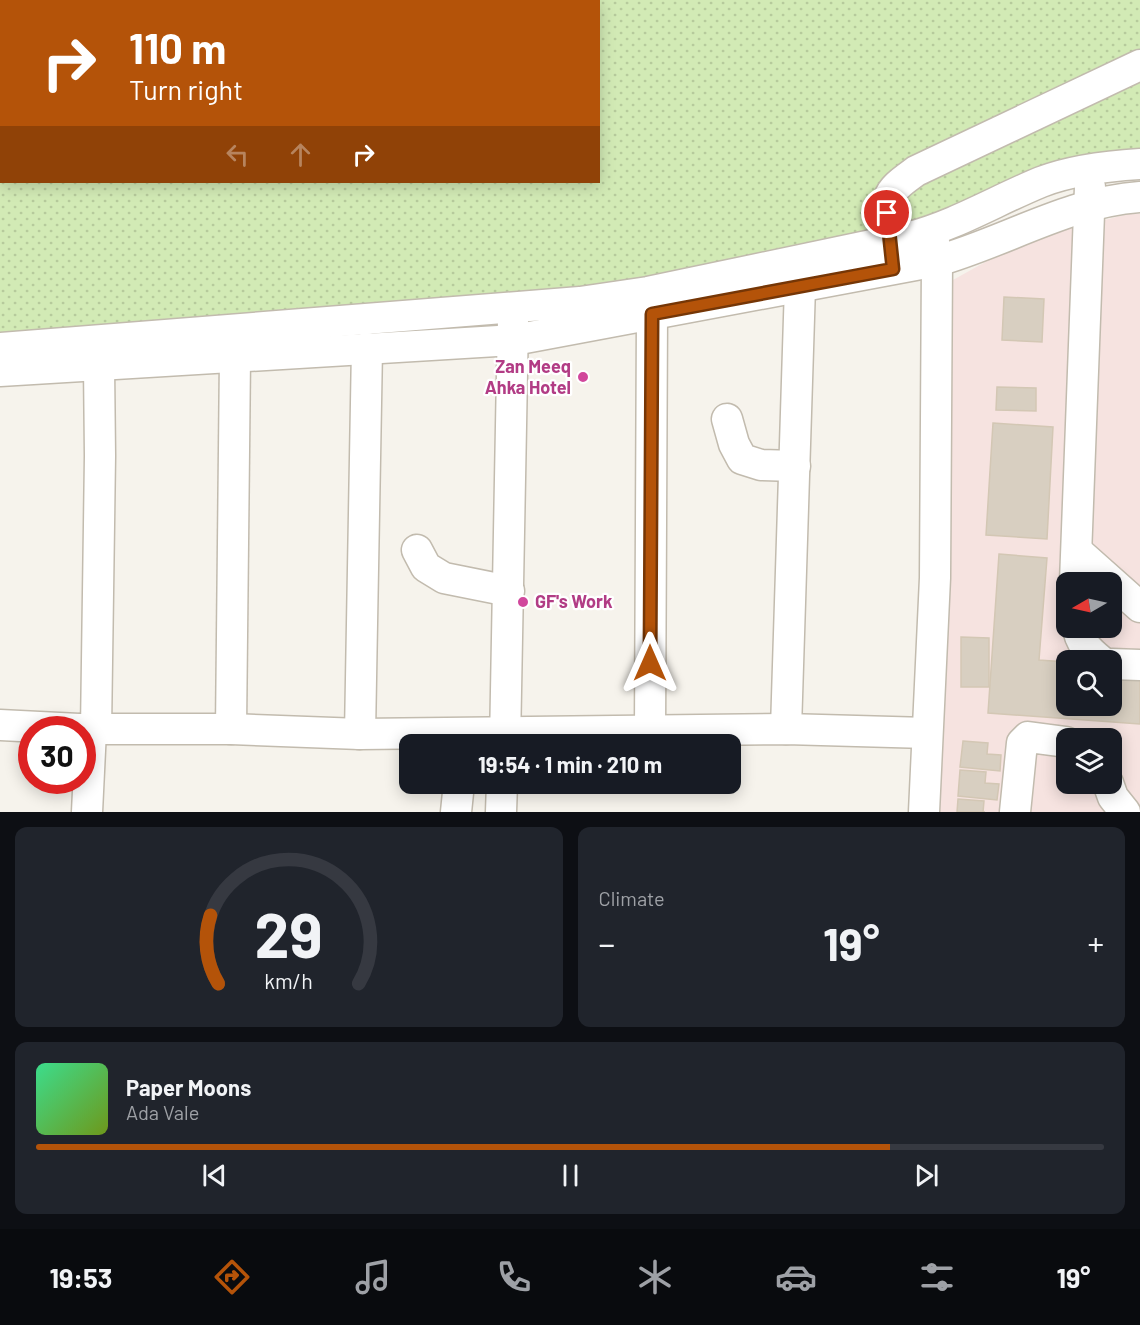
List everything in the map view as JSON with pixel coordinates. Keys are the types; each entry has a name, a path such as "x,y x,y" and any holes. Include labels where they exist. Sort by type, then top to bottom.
{"street":[{"path":"891,255 887,213 889,197 899,184 916,171 1140,65"},
{"path":"0,348 580,302 650,303 800,286 891,255 933,231 1044,181 1090,169 1140,164"},
{"path":"1076,572 1090,169"},
{"path":"0,371 514,340 650,303 891,255 937,261 967,253 1058,215 1121,198 1140,197"},
{"path":"924,812 935,578 937,261 933,231"},
{"path":"786,729 800,286"},
{"path":"650,303 650,731"},
{"path":"506,734 513,308"},
{"path":"360,734 367,348"},
{"path":"231,729 235,357"},
{"path":"88,716 100,456 99,366"},
{"path":"727,419 734,444 742,459 761,465 795,466"},
{"path":"417,550 426,567 444,578 509,591"},
{"path":"1077,551 1140,607"},
{"path":"1122,664 1140,665"},
{"path":"0,724 18,725"},
{"path":"96,729 231,729 399,735"},
{"path":"596,734 786,729 927,733"},
{"path":"1015,812 1022,743 1028,737 1056,741"},
{"path":"87,794 87,812"},
{"path":"456,812 458,794"},
{"path":"501,812 502,794"},
{"path":"1112,794 1125,812"}],"shaded area":[{"path":"1132,213 1140,214 1140,812 937,812 953,280 1023,241"}],"green space":[{"path":"600,0 1140,0 1140,160 965,218 575,296 0,337 0,183 600,183"}],"building":[{"path":"1004,297 1044,299 1042,342 1002,340"},
{"path":"997,387 1036,388 1036,411 996,410"},
{"path":"993,423 1053,427 1047,539 986,535"},
{"path":"999,554 1047,558 1039,660 1056,661 1056,716 1122,716 1122,666 1140,667 1140,724 988,713"},
{"path":"961,637 989,638 989,687 961,687"},
{"path":"963,741 988,743 987,754 1001,755 1000,771 960,767"},
{"path":"960,770 986,772 985,783 999,784 997,800 958,796"},
{"path":"958,799 984,801 983,812 957,812"}],"place":[{"name":"Zan Meeq Ahka Hotel","path":"583,377"},
{"name":"GF's Work","path":"523,602"}],"route":[{"path":"650,663 652,314 893,269 887,213"}]}
